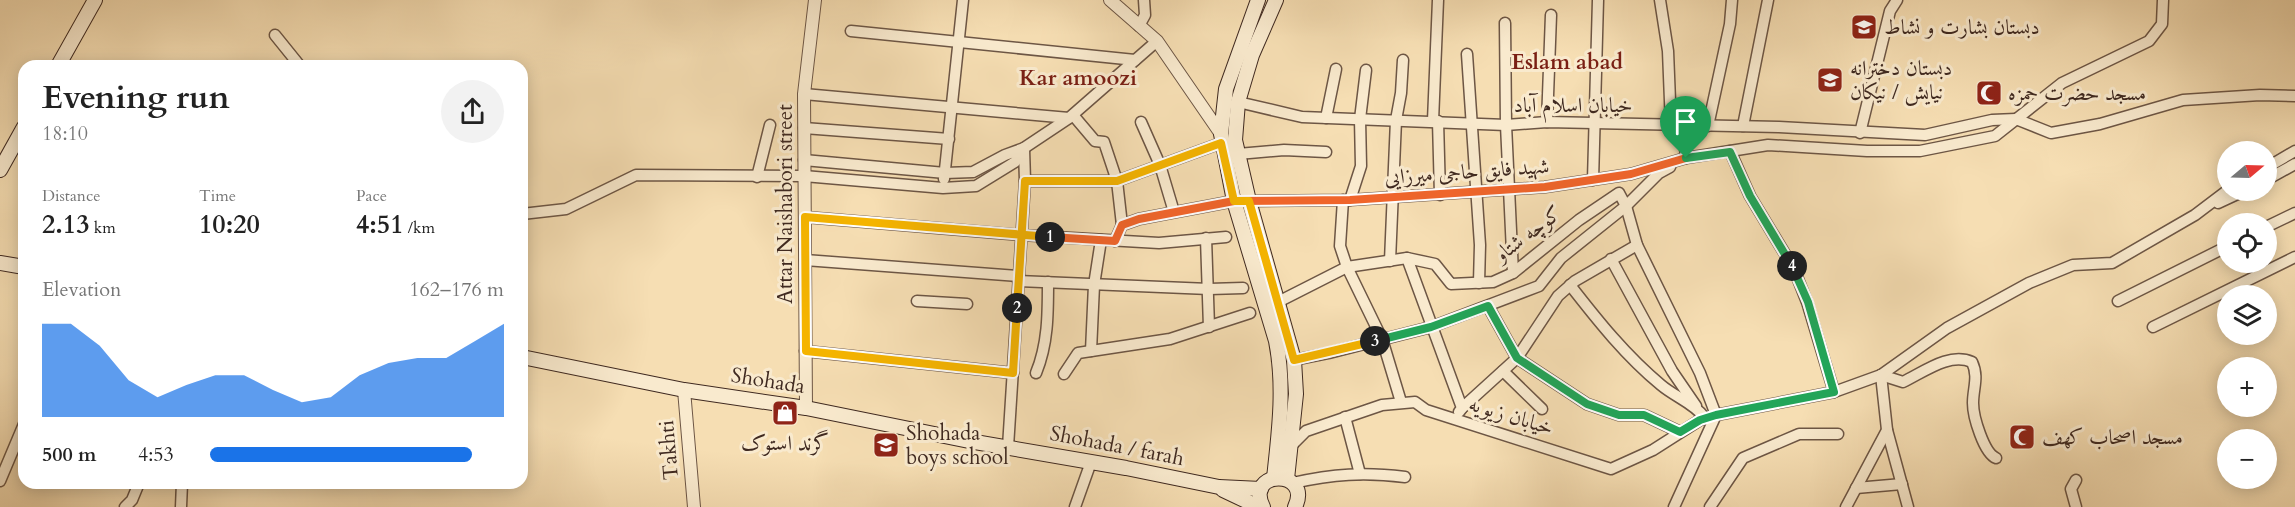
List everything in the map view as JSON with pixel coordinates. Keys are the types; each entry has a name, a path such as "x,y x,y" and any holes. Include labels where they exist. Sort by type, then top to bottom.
{"main road":[{"path":"61,60 95,0"},
{"path":"1258,0 1226,89 1221,139 1234,201 1281,364 1285,480 1297,491 1298,505"},
{"path":"1276,0 1252,55 1238,102 1235,140 1249,201 1294,360 1296,394 1285,480"},
{"path":"0,170 18,138"},
{"path":"1234,201 1249,201"},
{"path":"0,263 18,266"},
{"name":"Shohada","path":"528,358 684,390 806,408 1008,447"},
{"name":"Shohada / farah","path":"1008,447 1219,488"},
{"path":"1261,507 1261,489 1267,482 1285,480"},
{"path":"1219,488 1261,489"},
{"path":"1219,488 1261,507"}],"street":[{"name":"Attar Naishabori street","path":"806,408 804,94 815,0"},
{"path":"943,188 963,0"},
{"path":"1025,181 1117,181 1221,139 1156,41 1110,0"},
{"path":"1139,26 1145,15 1144,0"},
{"path":"1438,0 1436,121 1440,195"},
{"path":"1593,180 1598,0"},
{"path":"1660,0 1668,51 1671,126"},
{"path":"1708,126 1730,24 1732,0"},
{"path":"1743,126 1768,0"},
{"path":"1860,133 1890,11 1897,0"},
{"path":"1294,360 1431,327 1539,286 1561,258 1626,206 1659,173 1686,158 1768,145 1867,151 1920,151 1995,136 2062,83 2149,41 2162,24 2163,0"},
{"path":"1547,122 1551,15"},
{"path":"1505,23 1506,125 1513,273"},
{"path":"851,31 1135,60"},
{"path":"275,35 295,60"},
{"path":"804,160 945,173 973,172 1024,148 1071,116 1156,41"},
{"path":"1467,54 1480,245 1479,283"},
{"path":"1389,261 1396,120 1401,93 1402,60"},
{"path":"1326,118 1336,69"},
{"path":"1366,70 1360,119 1361,166 1347,200 1340,246 1347,267 1382,339 1401,402"},
{"path":"804,94 1071,116 1095,141 1104,142 1117,181 1122,225 1115,241"},
{"path":"2016,119 2051,133 2100,124 2183,100 2260,95 2295,96"},
{"name":"خیابان اسلام آباد","path":"1238,102 1302,117 1506,125 1547,122 1596,125 1743,126 1925,135 1992,120 2016,119"},
{"path":"1141,122 1160,165 1174,212"},
{"path":"757,177 770,125"},
{"path":"1683,126 1686,158"},
{"path":"804,128 949,139"},
{"path":"1008,447 1025,181 1024,148"},
{"path":"528,213 566,209 636,175 804,176 943,188 976,186 1015,162 1024,148"},
{"path":"1238,154 1284,150 1326,152"},
{"path":"2277,162 2295,151"},
{"path":"1730,152 1750,196 1794,269 1808,302 1834,392"},
{"name":"شهید فایق حاجی میرزایی","path":"1249,201 1391,198 1509,189 1631,174 1686,158"},
{"path":"2277,174 2295,164"},
{"name":"کوچه شتاو","path":"1278,302 1347,267 1407,258 1436,264 1451,284 1493,282 1513,273 1579,220 1619,193 1626,206"},
{"path":"2207,208 2217,199"},
{"path":"1122,225 1174,212 1234,201"},
{"path":"1881,375 1947,328 2029,283 2073,265 2112,263 2222,201"},
{"path":"1626,206 1637,245 1700,373 1707,414 1674,507"},
{"path":"2277,222 2295,213"},
{"path":"805,217 1115,241 1159,243 1226,237"},
{"path":"1206,238 1209,327"},
{"path":"1091,351 1094,285 1101,240"},
{"path":"1455,419 1462,408 1517,358 1558,296 1570,285 1637,245"},
{"path":"2118,301 2217,252"},
{"path":"2153,327 2295,257"},
{"path":"1407,258 1462,408"},
{"path":"1611,259 1672,371 1707,414"},
{"path":"805,260 1094,285 1243,288"},
{"path":"1036,373 1043,356 1047,327 1048,282"},
{"path":"1570,285 1618,346 1662,386 1707,414"},
{"path":"917,301 967,304"},
{"path":"1488,306 1517,358 1587,404 1619,415 1644,415 1680,432"},
{"path":"1064,374 1078,353 1170,339 1250,313"},
{"path":"806,351 1013,373"},
{"path":"1881,375 1903,382 1943,361 1962,358 1972,362 1976,371 1973,404 1976,423 1984,444 1992,457 1996,458"},
{"path":"1503,371 1542,409"},
{"path":"1881,375 1887,430 1908,507"},
{"name":"خیابان زیویه","path":"1291,446 1306,430 1382,405 1415,402 1426,410 1611,470 1653,450 1707,414 1834,392 1881,375"},
{"name":"Takhti","path":"684,390 694,507"},
{"path":"1345,417 1360,474"},
{"path":"1846,507 1887,430"},
{"path":"1710,507 1743,458 1799,434 1838,434"},
{"path":"0,481 18,438"},
{"path":"1075,507 1091,462"},
{"path":"1285,480 1371,473 1405,477"},
{"path":"2076,480 2072,489 2076,507"},
{"path":"1857,488 1902,484"},
{"path":"125,507 132,500 137,489"},
{"path":"181,507 182,489"}],"place":[{"name":"دبستان بشارت و نشاط","path":"1864,27"},
{"name":"دبستان دخترانه نیایش / نیکان","path":"1830,80"},
{"name":"مسجد حضرت حمزه","path":"1989,93"},
{"name":"گرند استوک","path":"785,413"},
{"name":"مسجد اصحاب کهف","path":"2022,437"},
{"name":"Shohada boys school","path":"886,445"}],"district":[{"name":"Eslam abad","path":"1567,62"},
{"name":"Kar amoozi","path":"1078,78"}],"route":[{"path":"1686,158 1631,174 1545,187 1350,200 1234,201 1216,203 1139,219 1122,225 1115,241 1021,235 805,217 806,351 1013,373 1018,281 1021,235 1025,181 1117,181 1221,143 1234,201 1249,201 1294,360 1431,327 1488,306 1517,358 1587,404 1619,415 1644,415 1680,432 1700,420 1716,415 1834,392 1808,302 1794,269 1750,196 1730,152 1686,158"}]}
